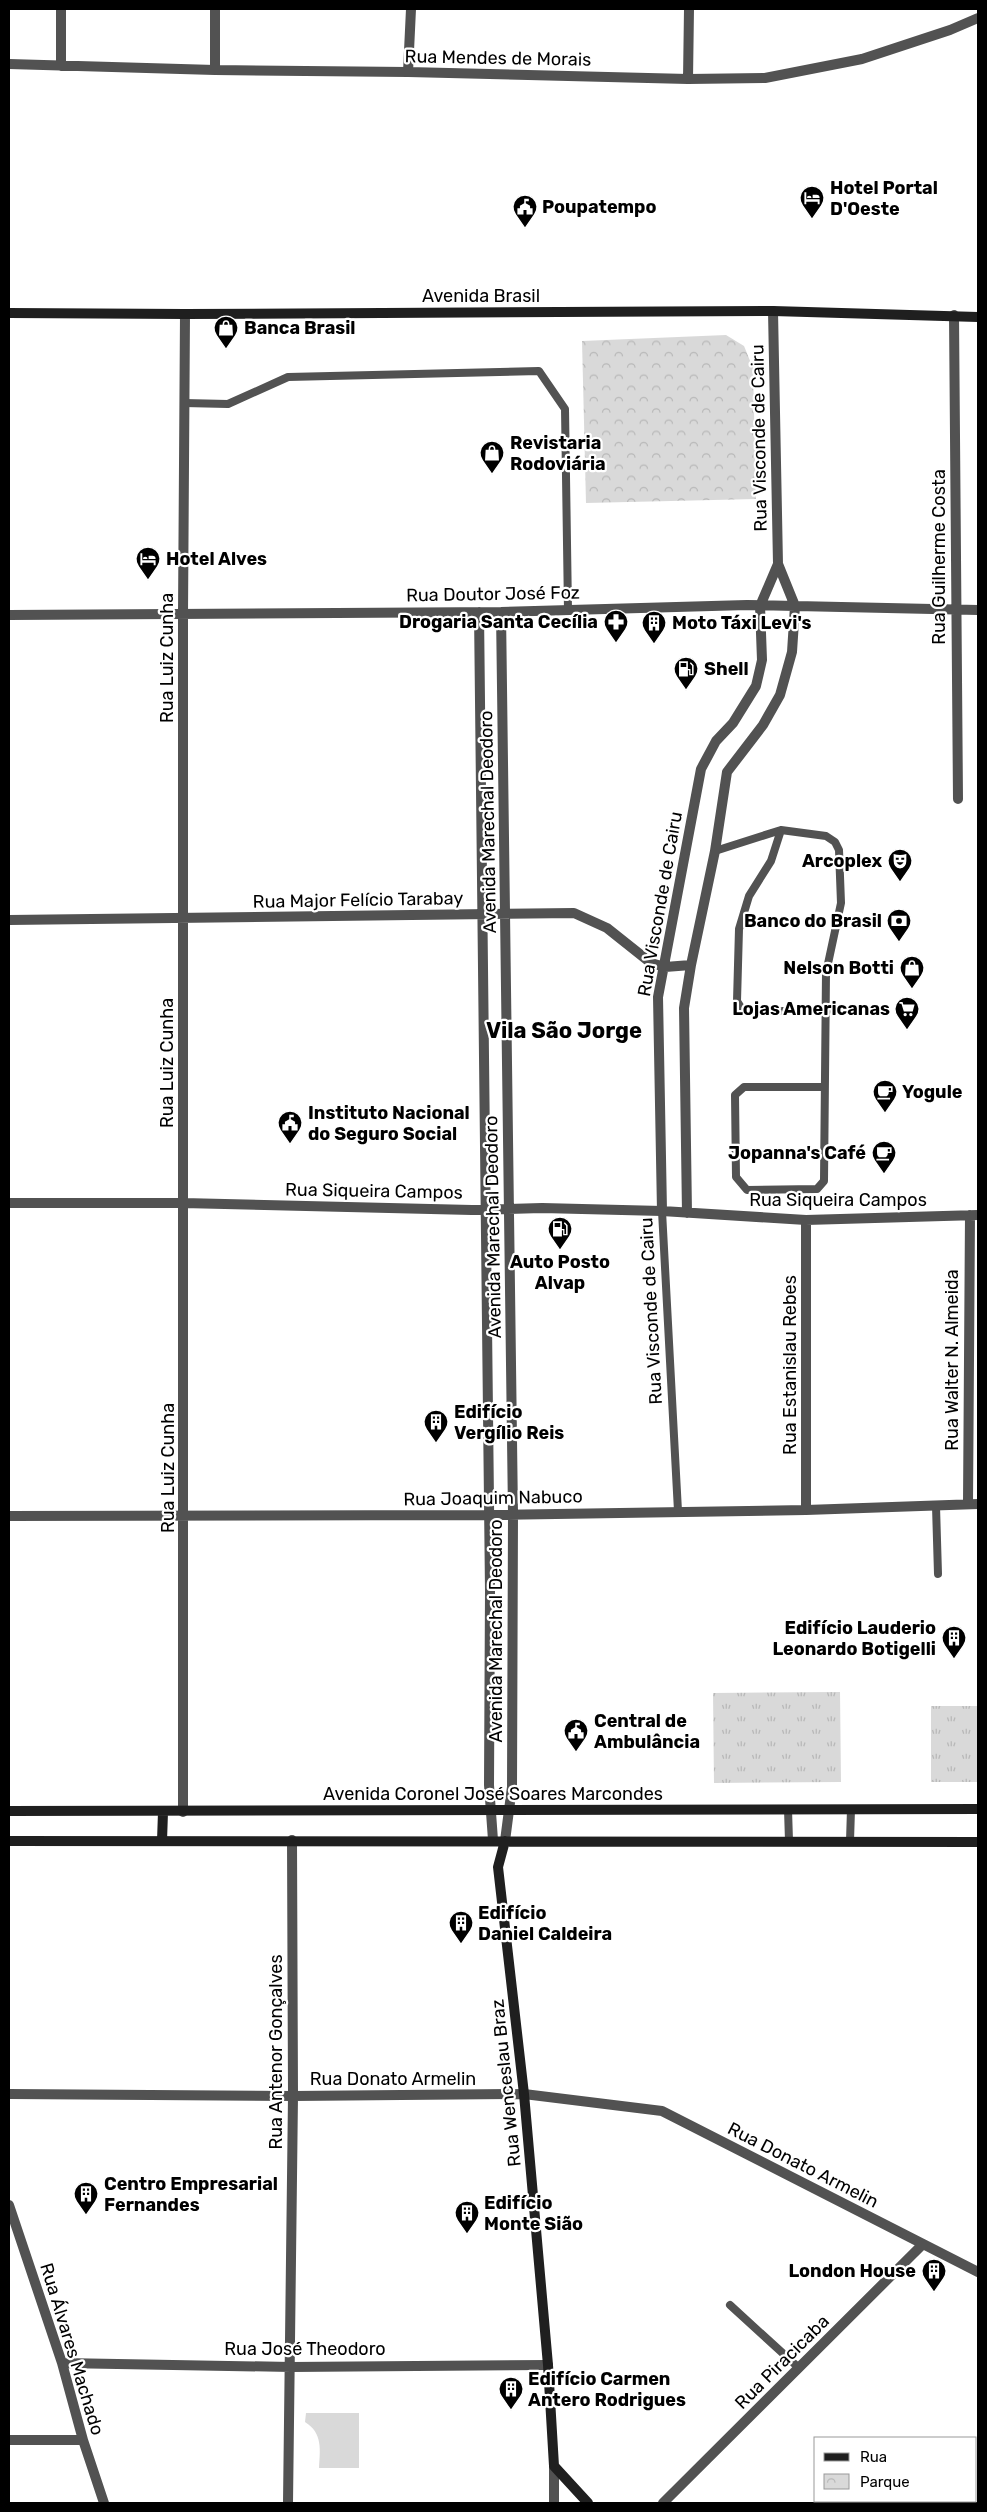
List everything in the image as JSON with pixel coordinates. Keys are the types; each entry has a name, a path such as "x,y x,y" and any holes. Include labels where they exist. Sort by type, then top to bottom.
{"main road":[{"name":"Avenida Brasil","path":"9,313 185,314 773,310 954,315"},
{"path":"954,315 978,311"},
{"path":"954,315 978,317"},
{"name":"Avenida Coronel José Soares Marcondes","path":"9,1811 978,1810"},
{"path":"162,1841 163,1812"},
{"path":"9,1841 505,1840 978,1842"},
{"name":"Rua Wenceslau Braz","path":"505,1840 498,1867 524,2094 548,2365 554,2466"},
{"path":"554,2466 588,2503"}],"street":[{"path":"61,9 61,66"},
{"path":"215,9 215,70"},
{"path":"408,72 411,9"},
{"path":"688,79 689,9"},
{"name":"Rua Mendes de Morais","path":"9,64 688,79 765,78 862,59 950,30 978,18"},
{"name":"Rua Visconde de Cairu","path":"687,1212 684,1008 690,965 715,851 727,772 763,725 780,696 792,652 794,606 778,564 773,310"},
{"name":"Rua Luiz Cunha","path":"183,1812 183,614 185,314"},
{"name":"Rua Guilherme Costa","path":"954,315 958,799"},
{"name":"Rua Visconde de Cairu","path":"662,1211 658,997 701,769 716,741 733,723 756,686 762,660 760,606 778,564"},
{"name":"Rua Doutor José Foz","path":"9,615 501,612 760,606 978,610"},
{"name":"Avenida Marechal Deodoro","path":"479,612 489,1515 490,1811 493,1840"},
{"name":"Avenida Marechal Deodoro","path":"501,612 513,1514 512,1787 505,1840"},
{"name":"Rua Major Felício Tarabay","path":"9,920 574,913 607,928 652,963 664,966 690,965"},
{"name":"Rua Siqueira Campos","path":"9,1202 662,1211 806,1220 974,1215"},
{"name":"Rua Walter N. Almeida","path":"973,1504 974,1215"},
{"name":"Rua Estanislau Rebes","path":"806,1220 806,1510"},
{"name":"Rua Joaquim Nabuco","path":"9,1516 184,1514 489,1515 806,1510 973,1504"},
{"name":"Rua Antenor Gonçalves","path":"288,2503 293,2096 292,1840"},
{"name":"Rua Donato Armelin","path":"9,2094 293,2096 524,2094 662,2111 978,2272"},
{"name":"Rua Álvares Machado","path":"9,2205 62,2363 83,2440 104,2503"},
{"name":"Rua Piracicaba","path":"663,2503 924,2244"},
{"name":"Rua José Theodoro","path":"62,2363 291,2367 548,2365"},
{"path":"9,2440 83,2440"},
{"name":"Rua Wenceslau Braz","path":"554,2466 554,2503"}],"lane":[{"path":"184,402 228,404 288,377 539,370 565,409 568,610"},
{"path":"715,851 781,830 826,836 835,842 839,850 841,904 826,973 827,1011 822,1185 817,1189 747,1190 736,1177 735,1095 744,1087 824,1087"},
{"path":"781,830 771,861 749,896 739,929 736,974 737,1001 742,1009 748,1011 827,1011"},
{"name":"Rua Visconde de Cairu","path":"662,1211 678,1511"},
{"path":"936,1506 938,1574"},
{"path":"788,1809 789,1841"},
{"path":"850,1841 851,1809"},
{"path":"730,2304 799,2368"}],"green space":[{"path":"726,335 744,346 753,368 756,499 586,503 582,341"},
{"path":"840,1692 841,1782 714,1783 713,1693"},
{"path":"931,1706 978,1706 978,1782 931,1782"},
{"path":"306,2413 359,2413 359,2468 319,2468 318,2437 311,2426 305,2422"}],"place":[{"name":"Hotel Portal D'Oeste","path":"812,219"},
{"name":"Poupatempo","path":"525,228"},
{"name":"Banca Brasil","path":"226,349"},
{"name":"Revistaria Rodoviária","path":"492,474"},
{"name":"Hotel Alves","path":"148,580"},
{"name":"Drogaria Santa Cecília","path":"616,643"},
{"name":"Moto Táxi Levi's","path":"654,644"},
{"name":"Shell","path":"686,690"},
{"name":"Arcoplex","path":"900,882"},
{"name":"Banco do Brasil","path":"899,942"},
{"name":"Nelson Botti","path":"912,989"},
{"name":"Lojas Americanas","path":"907,1030"},
{"name":"Yogule","path":"885,1113"},
{"name":"Instituto Nacional do Seguro Social","path":"290,1144"},
{"name":"Jopanna's Café","path":"884,1174"},
{"name":"Auto Posto Alvap","path":"560,1250"},
{"name":"Edifício Vergílio Reis","path":"436,1443"},
{"name":"Edifício Lauderio Leonardo Botigelli","path":"954,1659"},
{"name":"Central de Ambulância","path":"576,1752"},
{"name":"Edifício Daniel Caldeira","path":"461,1944"},
{"name":"Centro Empresarial Fernandes","path":"86,2215"},
{"name":"Edifício Monte Sião","path":"467,2234"},
{"name":"London House","path":"934,2292"},
{"name":"Edifício Carmen Antero Rodrigues","path":"511,2410"}],"district":[{"name":"Vila São Jorge","path":"564,1030"}]}
